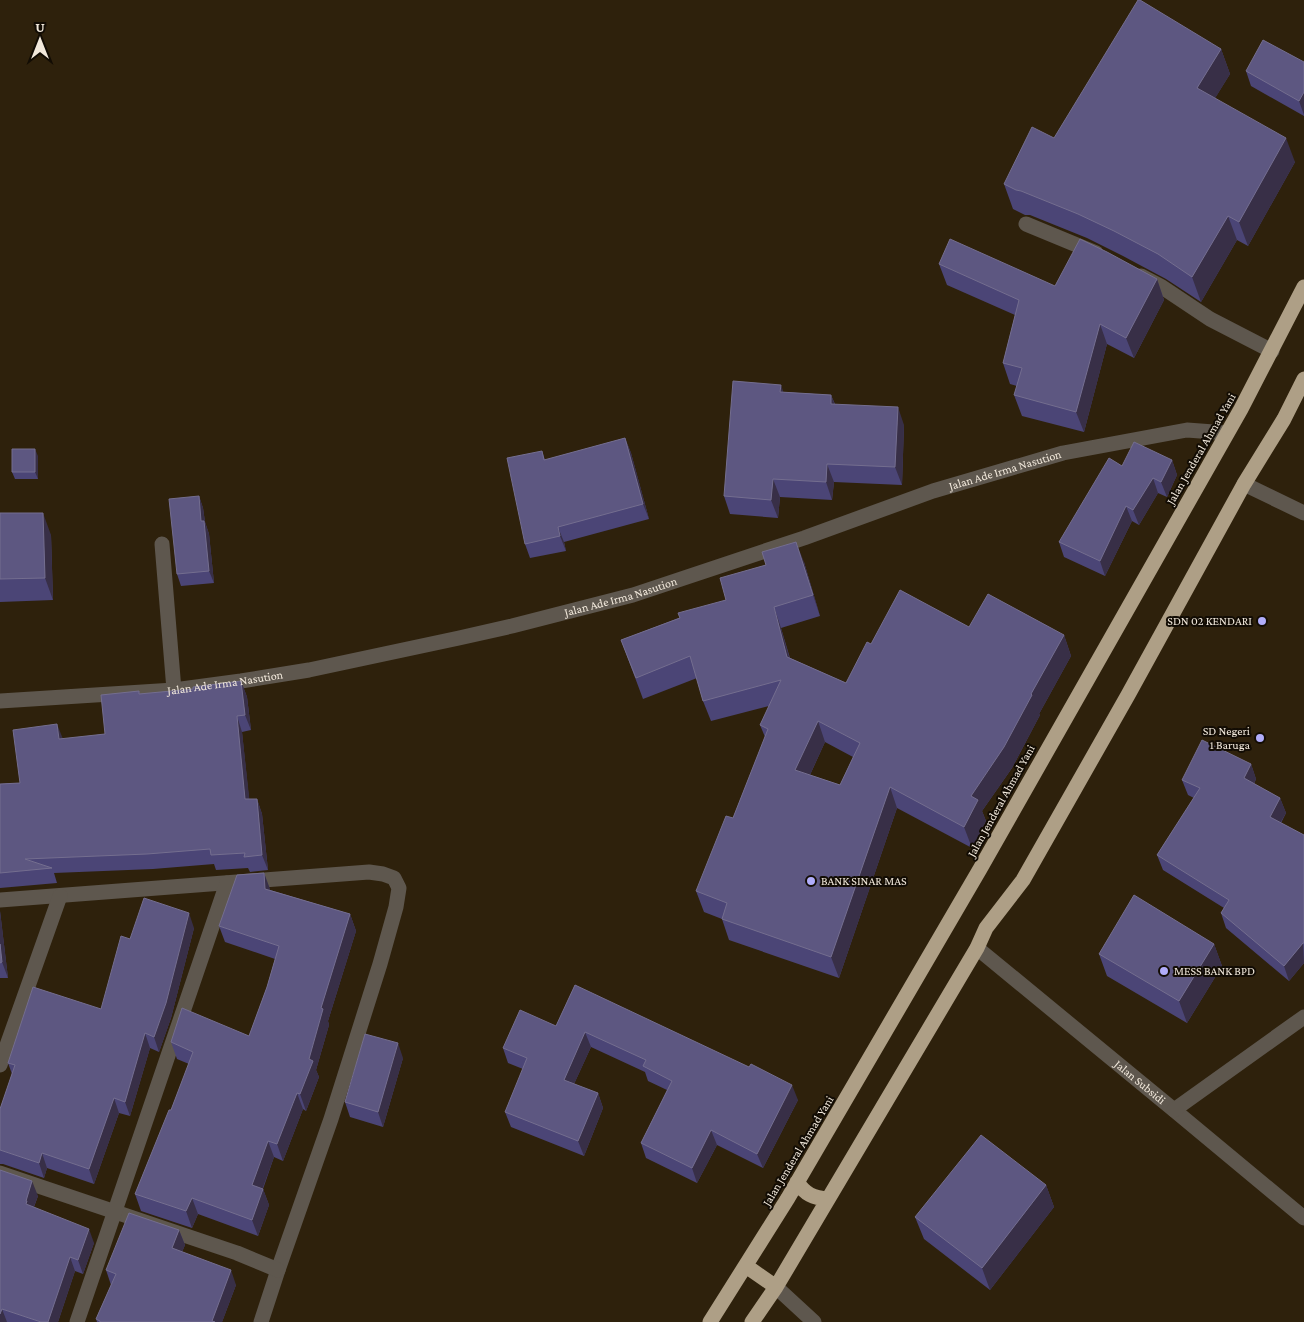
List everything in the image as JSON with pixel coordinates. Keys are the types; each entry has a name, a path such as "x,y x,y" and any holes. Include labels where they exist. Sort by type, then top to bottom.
{"highway":[{"name":"Jalan Jenderal Ahmad Yani","path":"711,1321 797,1182 980,870 1241,409 1304,287"},
{"path":"752,1322 776,1287 986,928 1023,880 1128,695 1244,484 1284,419 1304,379"},
{"path":"797,1182 803,1191 814,1197 828,1199"},
{"path":"746,1266 776,1287"}],"street":[{"path":"1026,224 1110,260"},
{"path":"1128,269 1162,287 1210,319 1272,351"},
{"name":"Jalan Ade Irma Nasution","path":"0,702 174,690 241,681 309,670 458,638 633,595 804,538 932,491 1063,453 1187,430 1227,433"},
{"path":"1244,484 1304,513"},
{"path":"162,544 174,690"},
{"path":"0,900 370,872 394,878 399,888 396,907 380,964 337,1101 261,1322"},
{"path":"77,1322 227,883"},
{"path":"0,1065 3,1049 60,896"},
{"name":"Jalan Subsidi","path":"976,948 1304,1218"},
{"path":"1174,1110 1304,1017"},
{"path":"0,1173 237,1253 278,1270"},
{"path":"776,1287 814,1322"}],"building":[{"path":"1138,0 1221,49 1197,88 1286,138 1239,222 1228,216 1192,277 1158,254 1114,231 1004,184 1032,127 1054,138"},
{"path":"1263,40 1304,62 1304,92 1299,101 1246,71"},
{"path":"950,239 1055,286 1080,239 1157,279 1126,338 1100,324 1076,412 1014,395 1022,368 1003,363 1019,300 939,264"},
{"path":"733,381 781,385 780,392 831,395 831,404 898,407 895,467 827,464 826,482 773,479 771,500 724,496"},
{"path":"625,438 643,504 558,527 560,536 525,544 507,458 542,451 544,460"},
{"path":"1134,442 1172,460 1161,482 1153,478 1133,510 1126,506 1100,561 1059,542 1109,458 1122,466"},
{"path":"12,449 35,449 35,472 12,472"},
{"path":"199,496 201,521 204,521 209,571 177,574 169,499"},
{"path":"0,513 43,513 45,578 0,579"},
{"path":"796,542 813,595 774,607 787,657 846,683 867,642 871,644 900,590 969,627 988,594 1064,635 1004,747 971,796 978,800 964,827 890,787 831,957 722,919 727,903 696,891 726,816 733,818 768,729 760,725 781,680 703,701 690,656 636,678 621,640 680,618 678,613 726,600 720,578 766,565 762,552","holes":["818,721 860,743 840,785 795,770"]},
{"path":"241,681 245,715 237,716 245,799 257,799 262,855 244,857 245,853 211,855 210,849 147,854 25,859 52,868 0,873 0,784 20,783 13,730 57,724 59,739 105,734 101,695 139,691 139,694 193,689 193,687"},
{"path":"1202,740 1251,764 1244,778 1280,798 1270,817 1304,835 1304,943 1284,966 1221,913 1229,900 1157,855 1200,788 1182,780"},
{"path":"264,873 265,889 350,914 321,1008 323,1009 309,1059 313,1061 300,1094 297,1093 277,1144 268,1141 252,1185 263,1189 252,1220 192,1198 186,1211 135,1194 169,1110 171,1110 193,1052 171,1042 182,1008 249,1036 267,987 279,946 219,926 237,875"},
{"name":"MESS BANK BPD","path":"1134,895 1214,944 1179,1001 1099,954"},
{"path":"144,898 189,913 166,1003 154,1037 145,1033 125,1102 114,1098 89,1169 42,1153 39,1163 0,1150 0,1109 15,1065 8,1063 33,987 101,1009 121,936 130,939"},
{"path":"0,944 2,962 0,963"},
{"path":"575,985 749,1067 751,1064 792,1085 757,1154 711,1130 692,1168 641,1143 672,1081 643,1066 646,1060 585,1032 564,1080 598,1093 578,1141 505,1112 527,1058 503,1048 520,1010 556,1026"},
{"path":"365,1034 398,1043 378,1112 345,1102"},
{"path":"981,1135 1046,1185 982,1268 915,1217"},
{"path":"0,1170 32,1181 26,1204 89,1229 78,1260 70,1257 48,1322 41,1322 2,1309 0,1314"},
{"path":"129,1213 179,1230 172,1248 231,1270 212,1321 215,1322 100,1322 96,1319 116,1274 106,1270"}],"place":[{"name":"SDN 02 KENDARI","path":"1262,621"},
{"name":"SD Negeri 1 Baruga","path":"1260,738"},
{"name":"BANK SINAR MAS","path":"811,881"},
{"name":"MESS BANK BPD","path":"1164,971"}]}
